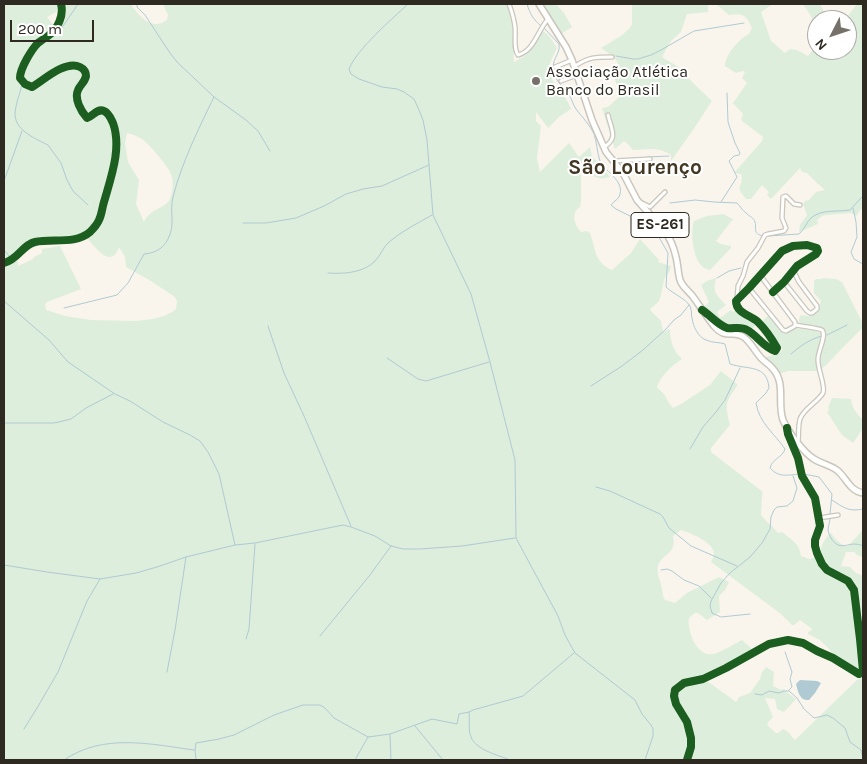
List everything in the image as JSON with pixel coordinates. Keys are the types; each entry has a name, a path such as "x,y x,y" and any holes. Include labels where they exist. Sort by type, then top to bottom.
{"main road":[{"name":"ES-261","path":"539,4 574,63 592,120 604,147 623,173 637,200 664,230 673,246 681,282 720,332 727,335 738,334 743,336 761,358 774,369 780,383 781,411 784,422 798,442 812,457 837,470 855,491 863,493"}],"street":[{"path":"4,263 16,258 32,242 75,239 85,236 98,222 110,183 116,151 114,128 106,112 101,110 87,118 79,104 77,93 85,78 84,70 79,66 62,68 32,87 25,84 20,78 20,73 32,50 58,25 61,4"},
{"path":"509,4 516,31 515,51 518,55 530,47 543,24 548,19"},
{"path":"554,67 593,58 612,57"},
{"path":"561,81 578,74"},
{"path":"604,147 613,138 608,115"},
{"path":"613,161 650,159"},
{"path":"637,200 650,207 665,192"},
{"path":"702,310 727,328 748,330 772,350 776,350 776,345 758,322 737,307 735,303 738,286 747,262 765,235 784,231 786,228 782,218 783,197 785,196 794,204 800,205"},
{"path":"651,230 654,219"},
{"path":"737,299 784,250 793,246 807,245 818,249 815,255 797,266 773,292"},
{"path":"784,282 810,314 817,309 817,306 799,282 793,270"},
{"path":"760,275 796,325"},
{"path":"749,288 783,330 786,331 796,325 820,329 824,333 818,363 824,389 822,395 802,416 798,442"},
{"path":"688,760 691,738 687,722 674,699 674,693 684,683 706,677 736,663 763,647 788,640 803,643 858,673 862,673 863,670 854,590 848,581 827,570 819,559 815,537 820,526 815,498 802,476 787,428"},
{"path":"818,518 838,515"}],"green space":[{"path":"4,4 60,4 56,12 47,17 57,30 62,21 64,4 131,4 142,18 156,24 167,20 168,15 163,4 506,4 512,12 517,26 514,62 525,56 542,30 550,37 557,48 549,67 549,73 571,109 548,128 536,112 536,121 541,126 537,158 540,172 569,143 579,157 590,147 592,157 610,177 597,178 586,171 581,174 581,201 580,207 575,212 574,219 581,232 586,231 590,233 599,259 606,267 612,270 631,253 640,239 659,260 658,262 671,266 664,280 659,301 650,309 661,321 663,332 670,329 673,345 682,359 664,375 657,387 673,408 710,385 721,371 737,384 727,404 730,425 711,448 711,452 763,492 761,515 778,533 782,532 795,542 801,556 809,559 820,556 823,543 831,533 836,540 848,546 863,530 863,557 854,552 846,552 841,566 850,567 856,573 863,576 863,617 856,597 862,670 860,673 833,654 820,640 808,634 812,629 800,620 792,625 781,614 711,562 714,555 713,550 706,542 681,530 673,536 673,547 658,566 658,575 664,598 675,603 687,593 719,577 729,582 719,596 720,612 707,620 698,613 689,618 691,635 697,647 707,654 719,652 742,640 751,648 747,655 704,680 736,702 739,697 750,693 766,667 774,672 773,686 781,690 784,689 796,699 784,712 777,709 775,699 765,698 773,717 767,725 776,733 783,729 795,740 863,676 863,760 4,760","holes":["127,133 145,141 165,164 172,178 170,199 165,205 150,214 144,222 136,204 139,180 128,162 125,143","85,235 97,250 107,256 111,257 116,254 119,247 125,257 126,267 175,297 177,301 176,309 164,316 136,321 91,320 65,316 46,310 45,304 47,302 81,289 60,246 42,249 42,253 18,266 17,257 32,243"]},
{"path":"542,4 556,4 572,27 561,34"},
{"path":"632,4 710,4 708,12 687,14 681,32 671,41 662,57 677,66 712,101 671,161 671,155 666,152 652,149 633,150 624,141 615,149 602,108 608,107 620,96 614,76 618,72 618,64 613,57 601,48 630,27 632,24"},
{"path":"716,4 773,4 761,12 771,41 785,53 790,49 797,50 807,55 807,60 857,60 857,10 852,10 857,4 863,4 863,207 856,216 851,213 822,216 817,220 818,224 799,232 800,225 807,215 803,204 816,192 825,190 807,173 802,172 800,168 771,199 767,195 769,192 762,185 751,199 746,199 743,195 740,188 741,174 734,173 762,141 763,137 741,120 743,114 733,103 747,83 742,78 745,72 736,73 725,66 727,57 737,43 749,34 752,28 744,16 738,14 729,15"},
{"path":"803,4 820,4 823,10 807,10"},
{"path":"723,214 733,219 716,241 731,246 731,248 710,270 701,265 694,249 692,237 694,221 707,216"},
{"path":"716,278 715,290 726,305 717,312 720,318 731,310 733,312 738,308 760,323 769,315 782,327 800,329 799,319 801,315 809,316 813,314 821,301 814,293 814,281 823,278 836,279 842,282 863,327 818,371 788,371 779,374 765,357 783,350 759,323 750,330 740,326 738,332 724,332 718,328 703,308 709,302 701,285"},
{"path":"832,398 851,399 855,411 863,420 863,428 853,443 842,435 827,412"}],"water":[{"path":"800,680 821,683 809,700 803,699 799,693 796,684"}],"waterway":[{"path":"59,32 78,4"},
{"path":"137,4 137,7 145,15 177,62 214,97 258,131 270,151"},
{"path":"408,4 367,44 349,69 351,74 359,79 404,92 414,99 419,110 427,140 433,215 471,294 515,460 516,538 558,616 565,635 575,653 635,700 642,714 651,725 653,736 645,760"},
{"path":"527,4 532,16 541,26"},
{"path":"616,56 638,59 651,55 694,31 744,23"},
{"path":"544,28 559,44 553,64 555,76 592,131 600,161 620,186 619,197 611,205 648,225 660,239 668,253 666,287 690,306 693,324 703,339 725,344 730,364 756,369 765,375 769,388 756,403 760,417 785,449 770,468 780,475 800,474"},
{"path":"22,84 15,111 16,121 27,134 48,145 61,163 73,191 88,205"},
{"path":"721,202 737,177 729,161 740,153 728,122 727,93"},
{"path":"64,308 117,295 128,283 144,254 152,253 164,245 172,228 172,202 181,171 214,97"},
{"path":"4,181 22,131"},
{"path":"647,157 669,156"},
{"path":"243,223 266,223 296,218 346,194 382,186 429,165"},
{"path":"768,236 799,234 815,215 825,212 850,210 863,196"},
{"path":"670,203 695,200 737,203 743,211 753,218 756,232 763,236"},
{"path":"853,208 857,237 851,252 854,259 863,264"},
{"path":"328,273 347,273 365,268 375,261 387,244 394,238 432,215"},
{"path":"4,250 10,257"},
{"path":"717,278 729,271 741,268"},
{"path":"4,301 49,340 68,362 115,394 200,441 219,474 235,545"},
{"path":"591,386 643,350 681,315 689,305"},
{"path":"827,335 847,325"},
{"path":"268,326 284,373 351,526"},
{"path":"791,354 805,343 822,336"},
{"path":"387,358 418,379 426,381 489,362"},
{"path":"690,449 703,427 725,400 740,368"},
{"path":"4,423 54,423 71,419 86,408 113,394"},
{"path":"804,474 819,477 832,494 830,514"},
{"path":"750,614 721,617 712,613 711,601 721,583 750,557 762,543 770,529 774,510 777,507 787,506 793,501 797,488 793,476"},
{"path":"596,487 610,491 660,514 669,528 691,546 737,566"},
{"path":"832,500 847,509 863,509"},
{"path":"830,518 828,531 835,543 842,546 854,544 863,546"},
{"path":"4,565 100,579 136,573 186,557 235,545 255,543 343,525 375,536 391,546 403,549 462,546 515,538"},
{"path":"246,639 249,629 255,544"},
{"path":"320,636 391,546"},
{"path":"167,672 186,557"},
{"path":"661,570 667,569 672,571 684,580 699,586 711,598"},
{"path":"24,729 58,672 87,601 100,579"},
{"path":"785,652 792,672 790,679 792,687 789,690"},
{"path":"196,760 196,743 234,735 274,715 303,705 320,705 334,718 368,737 390,734 432,719 457,724 459,714 523,696 574,653"},
{"path":"755,694 762,695 769,691 779,693 789,691"},
{"path":"789,691 814,718 827,715 845,728 850,742 861,750 863,758"},
{"path":"469,712 470,731 474,742 488,752 510,760"},
{"path":"415,726 443,760"},
{"path":"390,734 391,760"},
{"path":"355,760 368,737"},
{"path":"64,760 95,746 111,743 144,743 194,750"}],"cycle path":[{"path":"4,263 35,242 70,240 90,232 100,218 112,173 116,152 113,123 107,113 102,110 87,118 80,108 77,94 85,80 84,70 74,66 61,68 32,87 25,84 20,78 24,64 33,50 57,26 62,13 61,4"},
{"path":"702,310 724,327 747,330 767,347 775,351 777,348 766,331 758,322 741,311 736,301 782,251 793,246 807,245 817,248 816,254 797,266 773,292"},
{"path":"687,760 691,747 691,738 687,722 676,704 674,696 675,690 684,683 703,679 769,644 788,640 803,643 859,674 863,671 854,590 848,581 827,570 817,553 815,540 820,526 815,498 802,476 798,458 787,428"}],"place":[{"name":"Associação Atlética Banco do Brasil","path":"536,81"}],"district":[{"name":"São Lourenço","path":"635,168"}]}
